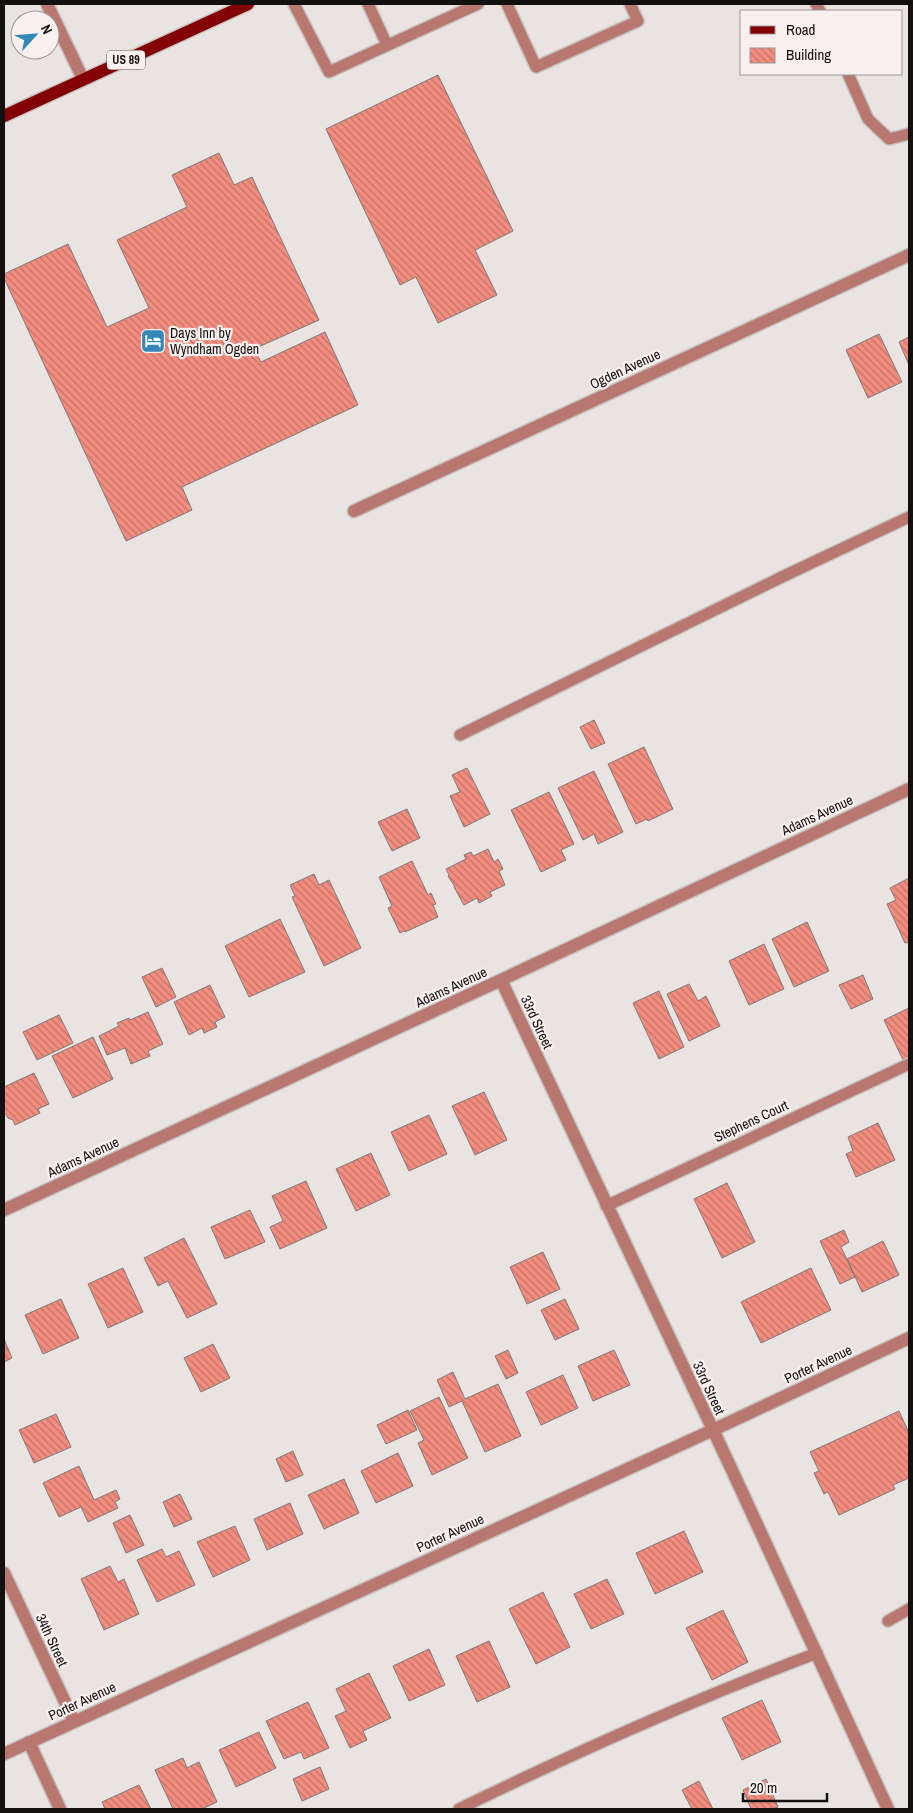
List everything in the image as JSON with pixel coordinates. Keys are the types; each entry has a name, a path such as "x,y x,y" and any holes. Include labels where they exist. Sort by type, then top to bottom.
{"main road":[{"name":"US 89","path":"4,116 248,4"}],"street":[{"path":"47,4 83,79"},
{"name":"Ogden Avenue","path":"354,511 909,255"},
{"name":"Adams Avenue","path":"4,1210 909,789"},
{"name":"33rd Street","path":"501,980 713,1430 888,1809"},
{"name":"Porter Avenue","path":"4,1754 713,1430 909,1338"},
{"name":"34th Street","path":"4,1573 74,1721"},
{"path":"29,1742 60,1809"}],"lane":[{"path":"294,4 329,72 478,4"},
{"path":"368,4 387,45"},
{"path":"507,4 536,67 638,21 630,4"},
{"path":"848,75 868,119 889,139 909,134"},
{"path":"460,735 786,575 909,517"},
{"name":"Stephens Court","path":"606,1206 909,1064"},
{"path":"888,1621 909,1608"},
{"path":"459,1809 674,1711 817,1653"}],"building":[{"path":"438,75 513,231 475,250 497,295 438,323 416,277 400,285 326,129"},
{"name":"Days Inn by Wyndham Ogden","path":"219,153 234,185 252,177 319,320 254,349 261,362 325,332 358,405 182,487 192,510 126,541 4,278 4,274 68,244 107,327 149,308 117,240 187,207 172,175"},
{"path":"879,334 902,382 868,398 846,350"},
{"path":"909,337 909,365 899,342"},
{"path":"594,720 605,743 591,749 580,727"},
{"path":"644,747 673,809 648,821 647,819 636,824 608,764"},
{"path":"467,768 490,814 464,827 450,796 460,792 452,775"},
{"path":"594,771 623,832 598,844 594,834 583,840 558,788"},
{"path":"549,792 574,844 561,850 566,860 541,872 511,810"},
{"path":"407,809 420,838 392,851 378,822"},
{"path":"488,849 494,862 498,859 503,869 499,871 505,885 490,892 492,896 479,903 477,898 464,905 446,869 466,859 464,855 471,852 473,856"},
{"path":"412,861 428,895 431,893 436,904 433,905 438,917 400,933 388,908 392,906 379,877"},
{"path":"314,874 319,885 329,880 361,948 324,966 292,897 295,896 290,885"},
{"path":"909,878 909,942 905,943 887,904 896,900 890,888"},
{"path":"280,919 305,972 249,997 225,946"},
{"path":"807,922 829,971 794,987 772,939"},
{"path":"764,944 784,989 749,1005 729,961"},
{"path":"162,968 176,997 156,1007 142,977"},
{"path":"863,975 873,999 851,1009 839,985"},
{"path":"689,984 698,1001 706,996 720,1026 689,1041 667,994"},
{"path":"210,985 225,1017 215,1022 217,1027 204,1033 202,1028 189,1035 174,1002"},
{"path":"659,991 684,1047 659,1059 633,1003"},
{"path":"909,1008 909,1062 905,1064 884,1020"},
{"path":"148,1012 163,1044 148,1051 150,1056 131,1064 125,1048 107,1055 99,1036 119,1026 117,1023 129,1018 130,1020"},
{"path":"59,1015 73,1043 37,1060 23,1032"},
{"path":"93,1037 113,1079 73,1098 52,1056"},
{"path":"34,1073 49,1104 38,1109 40,1113 15,1125 13,1120 4,1114 4,1087"},
{"path":"484,1092 507,1140 475,1155 452,1106"},
{"path":"429,1115 447,1154 409,1171 391,1132"},
{"path":"878,1123 895,1160 856,1177 846,1154 853,1151 848,1137"},
{"path":"371,1153 390,1195 356,1211 336,1169"},
{"path":"306,1181 327,1228 280,1249 270,1227 283,1221 272,1196"},
{"path":"727,1183 755,1242 722,1258 694,1199"},
{"path":"250,1210 265,1242 225,1259 211,1227"},
{"path":"844,1230 849,1242 841,1247 855,1277 840,1284 820,1241"},
{"path":"184,1238 217,1304 187,1318 168,1281 158,1286 144,1258"},
{"path":"883,1241 899,1275 862,1292 847,1259"},
{"path":"543,1252 560,1289 527,1304 510,1267"},
{"path":"123,1268 143,1312 108,1328 88,1284"},
{"path":"811,1268 831,1310 761,1343 741,1302"},
{"path":"61,1299 79,1338 43,1354 25,1315"},
{"path":"565,1299 579,1329 555,1340 541,1310"},
{"path":"4,1339 12,1358 4,1362"},
{"path":"213,1344 230,1378 201,1392 184,1358"},
{"path":"508,1350 518,1373 506,1379 495,1356"},
{"path":"614,1350 630,1385 593,1401 578,1366"},
{"path":"453,1372 465,1399 498,1384 521,1436 485,1452 462,1401 449,1407 437,1380"},
{"path":"563,1375 578,1408 541,1425 526,1392"},
{"path":"439,1397 468,1458 432,1475 418,1443 424,1440 410,1411"},
{"path":"408,1410 417,1430 386,1444 377,1425"},
{"path":"899,1411 909,1433 909,1478 893,1485 895,1489 839,1515 828,1492 824,1494 814,1473 819,1471 810,1452"},
{"path":"56,1414 71,1447 34,1463 19,1430"},
{"path":"293,1451 303,1475 286,1482 276,1459"},
{"path":"398,1453 413,1486 376,1503 361,1471"},
{"path":"79,1466 94,1500 116,1490 120,1499 115,1502 118,1508 88,1522 81,1507 59,1517 43,1483"},
{"path":"344,1479 359,1513 324,1529 308,1495"},
{"path":"180,1494 192,1519 174,1527 163,1502"},
{"path":"290,1503 303,1534 267,1550 254,1519"},
{"path":"130,1515 144,1545 126,1553 113,1523"},
{"path":"235,1526 250,1560 213,1577 197,1542"},
{"path":"684,1531 703,1572 655,1594 636,1553"},
{"path":"162,1549 166,1557 179,1551 195,1585 157,1602 137,1560"},
{"path":"110,1566 118,1582 124,1579 139,1614 104,1630 81,1579"},
{"path":"607,1579 624,1614 591,1629 574,1594"},
{"path":"543,1592 570,1647 536,1664 509,1609"},
{"path":"723,1610 748,1662 712,1680 686,1628"},
{"path":"489,1641 510,1687 477,1702 456,1656"},
{"path":"429,1649 445,1685 409,1701 393,1666"},
{"path":"369,1673 391,1718 363,1731 367,1740 350,1748 335,1716 346,1711 336,1689"},
{"path":"762,1700 781,1742 742,1760 722,1718"},
{"path":"308,1702 329,1748 304,1759 301,1752 284,1759 266,1721"},
{"path":"259,1732 276,1768 236,1787 219,1750"},
{"path":"183,1758 187,1768 199,1762 217,1802 202,1809 173,1809 155,1770"},
{"path":"320,1767 329,1789 302,1801 293,1779"},
{"path":"766,1779 778,1807 772,1809 751,1809 743,1790"},
{"path":"699,1781 713,1809 692,1809 682,1790"},
{"path":"139,1785 151,1809 105,1809 102,1802"}],"place":[{"name":"Days Inn by Wyndham Ogden","path":"153,341"}]}
